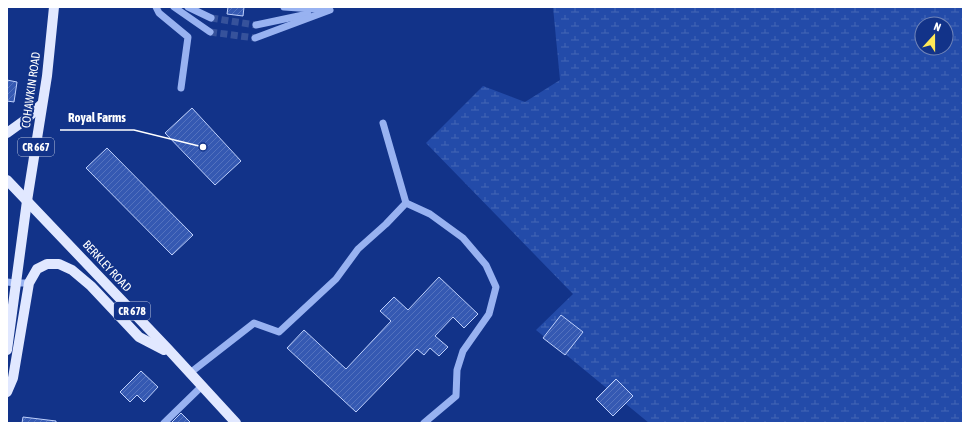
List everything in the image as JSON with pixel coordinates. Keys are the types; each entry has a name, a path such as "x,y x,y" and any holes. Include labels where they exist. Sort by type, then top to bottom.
{"main road":[{"name":"COHAWKIN ROAD","path":"27,201 42,104 54,7"},
{"path":"7,133 25,120 42,104"},
{"name":"BERKLEY ROAD","path":"7,180 236,423"},
{"name":"CR 667","path":"7,350 11,282 27,201"},
{"path":"7,392 21,332 29,283 37,269 47,264 58,264 72,270 90,286 139,337 172,354"}],"lane":[{"path":"156,7 158,13 188,37 181,88"},
{"path":"174,7 210,32"},
{"path":"188,7 211,18"},
{"path":"284,7 328,8"},
{"path":"321,7 328,8"},
{"path":"256,25 328,8"},
{"path":"255,38 328,8"},
{"path":"383,123 406,203 430,214 464,238 486,265 496,287 489,314 463,351 457,370 456,396 424,423"},
{"path":"190,373 254,322 279,332 336,279 358,248 386,224 406,203"},
{"path":"11,282 29,283"},
{"path":"8,330 21,332"},
{"path":"164,423 202,386"}],"green space":[{"path":"553,7 963,7 963,423 649,423 536,330 573,294 426,143 483,86 525,102 560,80"}],"building":[{"path":"228,7 244,7 243,16 227,14"},
{"path":"7,80 17,82 14,102 7,101"},
{"path":"192,108 241,161 215,185 165,133"},
{"path":"107,148 193,235 172,255 86,168"},
{"path":"439,277 478,314 464,328 453,317 435,336 448,347 439,356 430,348 424,355 417,349 356,412 287,348 304,330 346,369 391,321 380,311 394,297 408,310"},
{"path":"561,315 583,332 565,355 543,338"},
{"path":"141,371 158,387 144,402 137,395 130,402 120,392"},
{"path":"616,379 633,396 613,416 596,399"},
{"path":"181,413 191,423 171,423"},
{"path":"23,417 56,421 56,423 22,423"}],"tunnel":[{"path":"211,18 256,25"},
{"path":"210,32 255,38"}],"place":[{"name":"Royal Farms","path":"203,147"}]}
